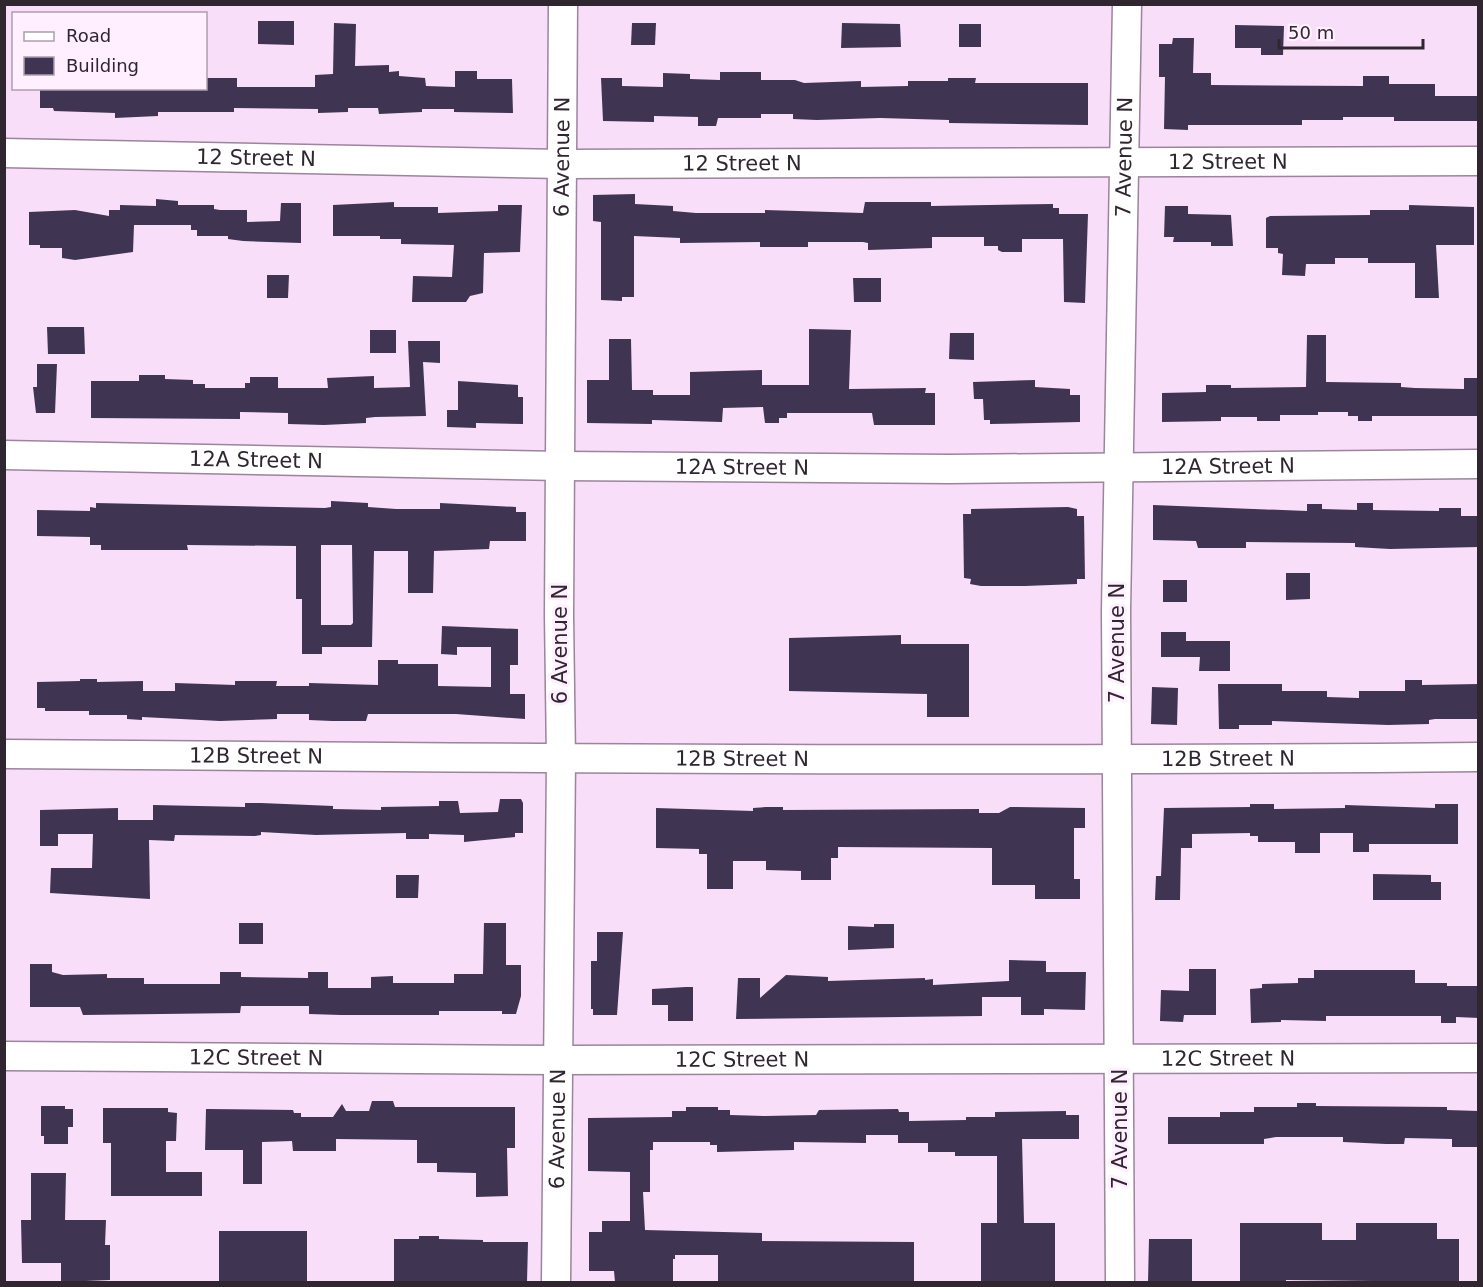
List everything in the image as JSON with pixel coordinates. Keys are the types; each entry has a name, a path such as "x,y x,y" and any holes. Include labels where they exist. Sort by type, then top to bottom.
{"street":[{"name":"6 Avenue N","path":"556,1282 561,760 559,615 563,4"},
{"name":"7 Avenue N","path":"1120,1282 1119,761 1116,611 1122,160 1127,4"},
{"name":"12 Street N","path":"4,153 562,164 1122,160 1479,161"},
{"name":"12A Street N","path":"4,455 561,466 950,469 1479,464"},
{"name":"12B Street N","path":"4,754 561,760 1119,761 1479,757"},
{"name":"12C Street N","path":"4,1056 559,1060 1479,1058"}],"building":[{"path":"258,21 294,21 294,45 258,44"},
{"path":"334,23 356,24 355,66 389,65 389,72 399,71 399,76 425,78 426,86 455,87 455,71 477,71 477,79 512,79 513,113 422,109 422,112 379,114 378,108 348,108 348,112 318,113 318,109 234,108 234,112 158,112 158,116 115,118 115,113 54,111 53,108 40,108 40,90 207,90 207,78 237,78 237,87 315,87 315,75 333,74"},
{"path":"632,23 656,23 655,45 631,45"},
{"path":"842,23 900,24 901,47 841,48"},
{"path":"959,24 981,24 981,47 959,47"},
{"path":"1235,25 1284,26 1283,55 1261,55 1261,48 1235,48"},
{"path":"1173,38 1194,38 1193,73 1211,73 1211,85 1363,86 1363,76 1389,76 1389,84 1435,84 1435,96 1477,96 1477,121 1394,121 1394,117 1343,117 1343,120 1302,120 1302,125 1188,125 1188,130 1164,129 1165,77 1159,77 1159,44 1172,44"},
{"path":"720,72 761,72 761,80 795,80 804,83 861,81 861,87 908,86 908,81 948,81 948,78 976,78 975,83 1088,83 1088,125 949,123 949,120 880,118 817,120 793,119 793,114 761,114 761,118 718,118 716,126 698,126 698,117 654,116 654,122 603,121 601,78 622,78 622,86 663,87 663,73 690,74 690,79 720,80"},
{"path":"635,194 635,204 673,206 673,211 696,213 765,213 765,210 863,213 865,202 931,202 931,206 1053,204 1053,208 1059,208 1059,214 1088,214 1085,303 1064,302 1063,239 1022,239 1022,252 1002,252 998,250 998,246 984,246 984,237 932,237 932,248 868,250 868,243 863,242 808,242 808,247 760,247 760,242 680,243 680,238 634,236 634,297 622,297 622,301 601,300 601,222 593,221 593,195"},
{"path":"156,199 178,201 178,205 214,205 214,209 220,210 247,210 247,222 280,221 281,203 301,203 301,243 243,241 228,239 228,236 197,236 197,230 191,230 191,225 134,225 133,252 75,260 62,258 62,248 40,248 40,245 29,245 29,212 75,210 109,216 109,210 120,210 120,205 156,206"},
{"path":"394,202 394,207 438,207 438,213 498,211 498,205 522,205 520,252 484,253 483,293 470,296 466,302 412,302 413,276 452,277 454,245 401,244 401,239 380,239 380,236 333,236 333,205"},
{"path":"1409,205 1474,207 1474,245 1436,245 1439,298 1415,298 1415,263 1368,263 1368,258 1335,258 1335,264 1306,264 1305,276 1282,275 1283,254 1278,253 1278,248 1266,248 1266,218 1270,216 1370,215 1370,210 1409,210"},
{"path":"1165,206 1188,206 1188,214 1231,215 1233,246 1211,246 1211,242 1173,242 1174,237 1164,237"},
{"path":"267,275 289,275 288,298 267,298"},
{"path":"853,278 881,278 881,302 854,302"},
{"path":"47,327 84,327 85,354 48,354"},
{"path":"809,329 851,330 849,389 926,388 925,393 935,393 935,425 874,425 872,413 787,413 787,418 779,418 779,423 765,423 763,407 723,408 722,422 652,420 652,424 587,423 587,380 609,380 609,339 631,339 632,390 653,390 653,395 690,395 690,372 762,370 762,385 809,385"},
{"path":"370,330 396,330 396,353 370,353"},
{"path":"950,333 974,333 974,360 949,359"},
{"path":"1307,335 1326,335 1326,382 1401,383 1401,387 1464,389 1464,378 1479,378 1479,416 1372,416 1372,421 1358,421 1358,416 1348,416 1348,412 1318,412 1318,415 1280,415 1280,421 1257,421 1257,417 1221,417 1221,421 1162,422 1162,393 1206,392 1206,385 1231,385 1231,388 1306,387"},
{"path":"408,341 440,341 440,363 423,362 426,416 375,417 366,418 366,423 324,425 288,424 288,413 240,412 240,419 91,418 91,381 139,381 139,375 165,375 165,379 193,380 193,384 205,384 205,388 245,388 245,383 250,383 250,377 278,377 278,388 328,388 327,378 374,376 374,388 410,387"},
{"path":"37,364 57,364 55,413 36,413 33,387 37,387"},
{"path":"1035,380 1035,387 1070,389 1070,395 1080,395 1080,422 990,424 990,420 984,420 983,399 974,399 973,382"},
{"path":"458,381 518,385 518,397 523,397 523,424 476,423 476,428 447,427 447,410 458,410"},
{"path":"331,501 368,503 368,507 396,509 440,509 440,503 516,507 516,512 526,512 526,541 490,541 489,549 434,551 433,593 408,593 408,551 374,551 372,647 322,647 322,654 302,654 302,599 296,599 296,546 187,545 188,550 101,550 101,545 90,545 90,537 37,536 37,510 90,511 90,507 96,508 96,503 331,507","holes":["321,545 352,545 353,623 351,625 321,625"]},
{"path":"1357,503 1373,503 1373,510 1439,511 1439,508 1461,508 1461,516 1479,516 1479,547 1390,549 1355,547 1355,543 1246,542 1246,548 1198,548 1196,541 1153,540 1153,505 1307,511 1307,504 1322,504 1322,509 1357,510"},
{"path":"1068,507 1077,509 1077,516 1084,516 1085,579 1077,579 1077,584 981,586 970,584 971,579 964,578 963,514 971,514 971,509"},
{"path":"1286,573 1310,573 1310,599 1286,600"},
{"path":"1163,580 1187,580 1187,602 1163,602"},
{"path":"442,626 518,629 518,665 510,665 510,694 525,694 525,719 456,714 368,714 366,721 332,721 309,720 309,714 277,714 277,719 220,721 142,717 142,720 127,719 127,715 89,715 89,711 45,711 45,708 37,708 37,682 80,681 80,679 97,679 97,682 143,681 143,691 175,691 175,683 235,685 235,681 277,681 276,686 309,686 309,683 378,685 378,660 398,660 398,664 438,664 438,686 491,687 491,647 457,647 457,655 441,654"},
{"path":"1161,632 1186,632 1186,641 1230,641 1230,671 1199,671 1200,657 1161,657"},
{"path":"901,635 901,644 969,644 969,717 927,717 927,694 789,691 789,638"},
{"path":"1405,680 1422,680 1422,685 1479,684 1479,719 1435,719 1429,720 1429,724 1388,725 1272,721 1272,725 1239,725 1239,729 1219,729 1218,684 1282,684 1282,691 1327,691 1327,697 1359,698 1359,691 1405,691"},
{"path":"1152,687 1178,688 1177,725 1151,724"},
{"path":"500,799 521,799 523,833 515,833 515,837 464,842 464,835 429,834 429,839 406,839 406,833 316,835 261,832 261,835 255,836 175,835 174,841 149,840 150,899 50,893 51,868 92,868 93,834 58,834 58,846 40,846 40,810 118,808 118,820 153,820 153,805 245,807 245,803 261,803 381,810 381,807 439,806 439,801 458,801 460,813 498,812"},
{"path":"1250,804 1274,804 1274,809 1345,808 1345,805 1435,808 1435,804 1458,804 1458,844 1369,844 1369,852 1353,852 1353,833 1320,833 1320,853 1295,853 1295,842 1258,842 1258,836 1250,836 1250,833 1192,834 1192,848 1181,848 1180,900 1155,900 1156,876 1161,876 1164,808 1250,807"},
{"path":"783,807 783,810 979,809 979,813 999,813 1010,807 1085,808 1085,828 1074,828 1074,879 1080,879 1080,899 1035,899 1035,885 992,885 992,848 838,847 838,858 831,858 831,880 801,880 801,871 766,870 766,861 733,861 733,889 707,889 707,854 699,854 699,849 656,848 656,808 753,811 753,808"},
{"path":"1373,874 1431,875 1431,882 1441,882 1441,900 1373,900"},
{"path":"396,875 419,875 418,898 396,898"},
{"path":"239,923 263,923 263,944 239,944"},
{"path":"484,923 506,923 506,965 521,965 521,996 516,1014 502,1014 502,1011 439,1011 439,1015 341,1015 309,1014 309,1006 241,1006 240,1013 83,1015 80,1007 30,1007 30,964 52,964 52,972 63,975 107,974 107,978 144,978 144,984 220,984 220,972 241,972 241,977 308,978 308,972 328,972 328,988 371,988 371,977 393,976 393,983 454,983 454,974 483,974"},
{"path":"874,924 894,924 894,948 848,950 848,926 874,927"},
{"path":"597,932 623,932 617,1015 593,1015 593,1009 591,1009 591,961 597,961"},
{"path":"1009,960 1046,961 1046,972 1086,972 1085,1010 1044,1009 1044,1015 1021,1015 1021,997 982,997 982,1016 736,1019 738,978 760,978 760,998 786,975 828,977 828,981 925,978 925,980 933,979 933,985 1009,981"},
{"path":"1189,969 1216,969 1216,1015 1184,1015 1183,1022 1160,1021 1161,990 1189,991"},
{"path":"1314,970 1415,970 1415,983 1479,986 1479,1018 1456,1017 1456,1023 1441,1023 1441,1016 1326,1016 1326,1021 1281,1020 1281,1022 1251,1023 1250,989 1262,988 1262,984 1298,983 1298,978 1314,978"},
{"path":"693,987 693,1021 668,1021 668,1005 652,1005 652,989"},
{"path":"372,1101 393,1101 395,1107 515,1107 515,1148 507,1148 508,1196 476,1197 476,1173 437,1172 437,1163 417,1163 417,1140 336,1139 336,1151 293,1151 292,1141 262,1142 262,1184 243,1184 243,1150 205,1150 206,1109 293,1110 294,1113 301,1113 301,1117 333,1117 342,1104 346,1111 369,1111"},
{"path":"1297,1103 1316,1103 1316,1106 1447,1107 1447,1110 1479,1111 1479,1147 1452,1147 1452,1139 1405,1138 1404,1144 1386,1144 1343,1142 1343,1137 1276,1137 1264,1139 1264,1144 1168,1144 1168,1117 1220,1117 1220,1112 1254,1112 1254,1107 1297,1107"},
{"path":"41,1106 65,1106 65,1109 73,1109 73,1127 68,1127 68,1144 44,1144 44,1136 41,1136"},
{"path":"686,1107 718,1107 718,1110 730,1110 730,1115 765,1116 816,1115 819,1110 898,1109 899,1112 909,1112 909,1121 995,1117 995,1112 1066,1111 1066,1115 1079,1115 1079,1139 1022,1139 1024,1223 1055,1223 1055,1282 981,1282 981,1223 997,1223 997,1156 955,1156 955,1152 928,1152 928,1143 898,1143 898,1135 866,1135 866,1143 794,1142 794,1150 717,1152 717,1145 710,1145 710,1142 653,1142 653,1150 650,1150 650,1192 643,1192 645,1230 762,1233 762,1241 914,1242 914,1282 718,1282 718,1255 675,1255 673,1282 615,1282 614,1271 589,1271 589,1232 602,1232 602,1221 630,1221 630,1172 588,1171 588,1118 672,1117 672,1111 686,1111"},
{"path":"103,1108 168,1108 168,1112 177,1113 176,1141 166,1141 166,1172 202,1172 202,1196 111,1196 111,1143 103,1143"},
{"path":"31,1173 66,1173 65,1220 106,1220 105,1245 110,1245 110,1280 61,1282 61,1263 22,1263 21,1220 31,1220"},
{"path":"1240,1223 1322,1223 1322,1240 1356,1240 1356,1223 1437,1223 1437,1239 1459,1239 1459,1282 1286,1280 1286,1282 1240,1282"},
{"path":"219,1231 307,1231 307,1282 219,1282"},
{"path":"419,1236 483,1240 483,1242 528,1242 527,1282 394,1282 394,1239 419,1239"},
{"path":"1149,1239 1192,1239 1192,1282 1148,1282"}]}
